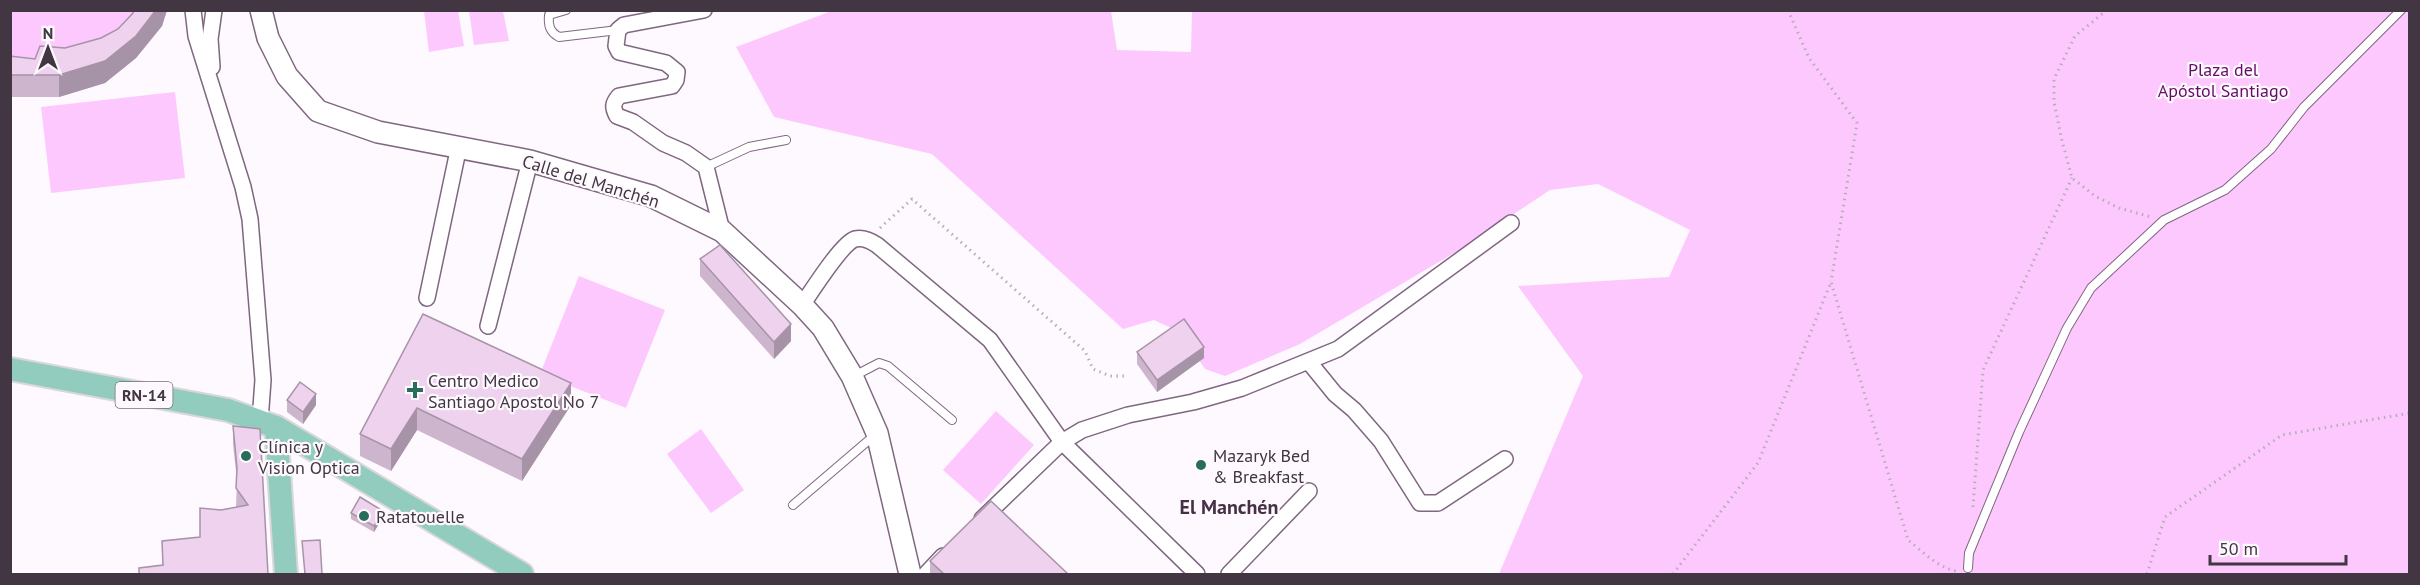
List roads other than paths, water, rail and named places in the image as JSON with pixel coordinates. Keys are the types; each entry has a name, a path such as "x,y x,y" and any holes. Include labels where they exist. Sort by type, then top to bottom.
{"main road":[{"name":"RN-14","path":"10,369 228,410 268,424"},
{"path":"268,424 518,573"},
{"path":"268,424 286,574"}],"street":[{"path":"193,10 196,36 243,187 250,219 268,424"},
{"path":"214,10 210,39 215,99"},
{"name":"Calle del Manchén","path":"261,10 268,38 287,76 318,111 378,132 530,161 651,196 722,231 802,305 823,328 852,376 877,434 910,574"},
{"path":"704,10 624,25 618,30 616,46 619,52 666,63 676,72 676,80 672,86 619,96 613,103 613,110 617,116 633,122 663,143 686,153 706,167 722,231"},
{"path":"427,298 459,146"},
{"path":"488,326 530,161"},
{"path":"975,526 996,514 1062,442 1082,430 1128,415 1242,388 1338,350 1511,223"},
{"path":"802,305 844,248 856,239 868,239 990,340 1062,442 1197,574"},
{"path":"1309,362 1335,394 1354,410 1382,441 1420,503 1438,503 1505,459"},
{"path":"1228,574 1309,491"},
{"path":"926,574 957,542"}],"lane":[{"path":"566,10 549,15 549,28 559,37 618,30"},
{"path":"1964,570 2019,432 2067,328 2091,288 2164,220 2225,190 2271,149 2304,107 2401,10"},
{"path":"706,167 742,149 786,140"},
{"path":"852,376 879,363 888,366 952,420"},
{"path":"793,505 877,434"}],"place":[{"name":"Centro Medico Santiago Apostol No 7","path":"415,390"},
{"name":"Clínica y Vision Optica","path":"246,456"},
{"name":"Mazaryk Bed & Breakfast","path":"1201,465"},
{"name":"Ratatouelle","path":"364,516"}],"district":[{"name":"El Manchén","path":"1229,507"}],"park label":[{"name":"Plaza del Apóstol Santiago","path":"2223,79"}]}
